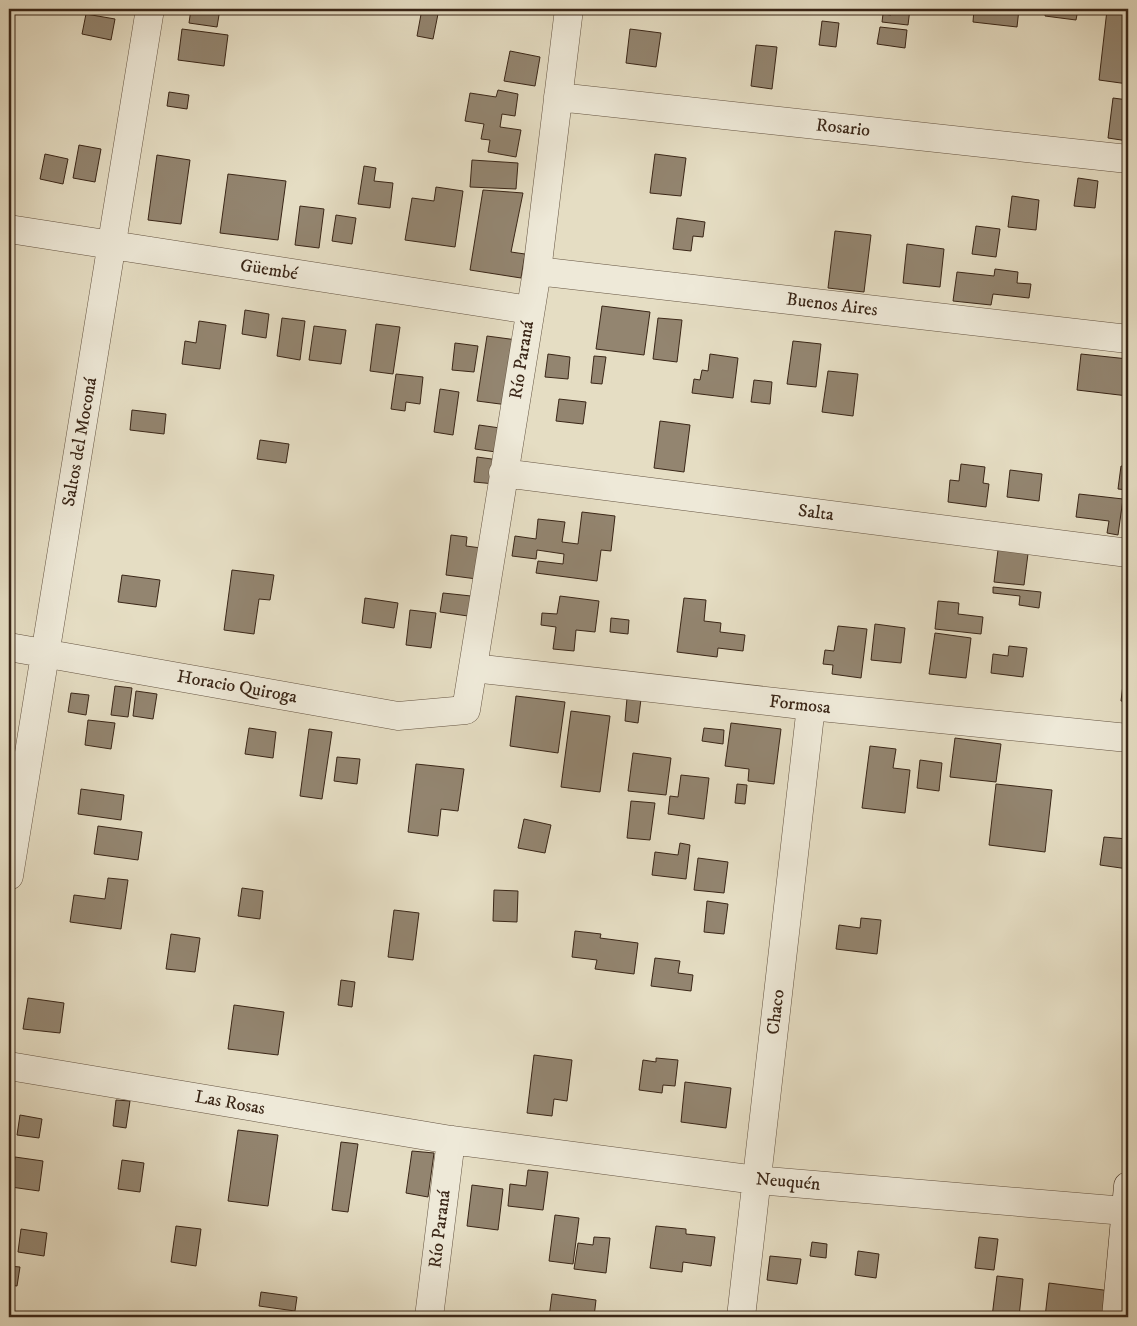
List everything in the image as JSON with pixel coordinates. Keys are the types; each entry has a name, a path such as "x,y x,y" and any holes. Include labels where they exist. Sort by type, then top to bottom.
{"street":[{"name":"Saltos del Moconá","path":"9,876 150,9"},
{"name":"Río Paraná","path":"466,710 537,271 569,9"},
{"name":"Rosario","path":"558,97 1128,159"},
{"name":"Güembé","path":"9,229 530,310"},
{"name":"Buenos Aires","path":"537,271 1128,339"},
{"name":"Salta","path":"503,473 1128,553"},
{"name":"Horacio Quiroga","path":"9,647 398,716 466,710"},
{"name":"Formosa","path":"473,668 811,706 1128,738"},
{"name":"Chaco","path":"741,1317 811,706"},
{"name":"Las Rosas","path":"9,1066 451,1140"},
{"name":"Río Paraná","path":"430,1317 451,1140"},
{"name":"Neuquén","path":"451,1140 756,1180 1127,1217"},
{"path":"1116,1317 1127,1217"}],"building":[{"path":"191,9 220,9 217,27 189,23"},
{"path":"422,9 439,9 433,39 417,36"},
{"path":"892,9 910,9 908,25 882,22 883,14 891,15"},
{"path":"933,9 961,9 960,13"},
{"path":"974,9 1019,9 1017,27 973,22"},
{"path":"1046,9 1078,9 1076,20 1045,16"},
{"path":"1107,10 1128,13 1128,84 1099,80"},
{"path":"86,14 115,19 111,40 82,34"},
{"path":"822,21 839,23 836,47 819,45"},
{"path":"880,27 907,30 905,48 877,44"},
{"path":"182,29 228,35 224,66 178,60"},
{"path":"630,29 661,33 656,67 626,63"},
{"path":"756,45 777,47 772,89 751,86"},
{"path":"510,51 540,57 535,86 504,81"},
{"path":"498,90 518,94 515,116 502,114 500,127 521,130 516,157 488,152 490,140 481,139 484,124 465,121 470,93 496,97"},
{"path":"169,92 189,95 187,109 167,106"},
{"path":"1113,98 1128,100 1128,141 1108,138"},
{"path":"79,145 101,149 95,182 73,178"},
{"path":"45,154 68,159 63,184 40,179"},
{"path":"655,154 686,158 681,196 650,193"},
{"path":"157,155 190,160 181,224 148,220"},
{"path":"472,160 518,163 516,189 470,187"},
{"path":"364,166 376,168 374,181 393,183 390,208 358,204"},
{"path":"228,174 286,181 278,240 220,233"},
{"path":"1078,178 1098,181 1095,208 1074,206"},
{"path":"436,187 463,191 455,247 405,240 412,198 434,201"},
{"path":"483,190 523,193 511,252 525,254 521,278 470,270"},
{"path":"1012,196 1039,200 1036,230 1008,227"},
{"path":"300,206 324,209 319,248 295,245"},
{"path":"336,215 356,218 352,244 332,241"},
{"path":"677,218 705,222 703,237 693,236 691,251 673,249"},
{"path":"976,226 1000,229 996,257 972,254"},
{"path":"835,231 871,235 864,292 828,288"},
{"path":"907,244 944,249 940,287 903,283"},
{"path":"995,269 1018,272 1017,283 1031,284 1029,298 993,294 991,305 953,301 957,272 994,276"},
{"path":"602,306 650,312 644,355 596,349"},
{"path":"245,310 269,314 266,338 242,334"},
{"path":"282,318 305,321 300,360 277,356"},
{"path":"658,318 682,320 677,362 653,359"},
{"path":"199,321 226,325 220,369 182,364 185,341 196,343"},
{"path":"376,324 400,327 393,374 370,371"},
{"path":"314,326 346,330 341,364 309,360"},
{"path":"487,336 517,340 508,405 477,401"},
{"path":"793,341 821,344 816,387 787,384"},
{"path":"455,343 478,346 474,372 452,370"},
{"path":"548,354 570,357 568,379 545,377"},
{"path":"710,354 738,358 733,398 692,393 694,379 700,380 702,370 708,371"},
{"path":"1081,354 1128,359 1128,396 1077,390"},
{"path":"594,356 606,357 602,384 591,383"},
{"path":"828,371 858,374 853,416 822,412"},
{"path":"396,374 423,377 420,404 406,402 405,411 391,409"},
{"path":"754,380 772,382 770,404 751,402"},
{"path":"440,389 459,392 453,435 434,432"},
{"path":"559,399 586,402 583,424 556,421"},
{"path":"132,410 166,414 164,434 130,430"},
{"path":"660,421 690,425 684,472 654,468"},
{"path":"479,425 500,428 496,452 475,449"},
{"path":"260,440 289,444 286,463 257,459"},
{"path":"477,457 499,460 495,484 474,482"},
{"path":"961,464 985,467 983,483 989,484 986,507 948,502 950,480 959,481"},
{"path":"1121,466 1128,467 1128,490 1118,489"},
{"path":"1010,470 1042,474 1039,501 1007,497"},
{"path":"1079,494 1123,499 1118,535 1107,533 1109,521 1076,517"},
{"path":"582,512 615,516 611,551 601,550 597,581 536,573 538,561 563,564 564,554 537,550 536,559 512,556 515,536 536,539 538,519 565,522 562,542 578,544"},
{"path":"451,535 467,537 466,546 481,548 477,579 446,575"},
{"path":"999,542 1029,546 1024,585 994,582"},
{"path":"232,570 274,575 270,600 259,599 254,634 224,630"},
{"path":"122,575 160,580 156,607 118,602"},
{"path":"993,587 1041,592 1039,608 1019,605 1020,596 993,593"},
{"path":"443,593 471,596 468,616 440,612"},
{"path":"560,596 599,601 595,632 576,630 574,651 553,649 556,627 541,625 542,613 557,614"},
{"path":"365,598 398,603 394,628 362,623"},
{"path":"684,598 706,600 704,621 721,623 720,632 745,635 743,651 718,648 717,657 677,652"},
{"path":"938,601 959,603 958,614 983,617 981,634 935,629"},
{"path":"410,610 436,613 431,648 406,645"},
{"path":"611,618 629,620 628,634 610,632"},
{"path":"875,624 905,628 901,663 871,660"},
{"path":"838,626 867,629 861,678 832,674 833,665 823,664 825,650 834,651"},
{"path":"935,633 971,638 966,678 929,674"},
{"path":"1128,644 1128,702 1121,701"},
{"path":"1009,646 1027,648 1023,677 991,673 993,654 1008,656"},
{"path":"115,686 132,688 128,717 111,715"},
{"path":"136,691 157,694 153,719 133,716"},
{"path":"71,693 89,695 86,715 68,712"},
{"path":"516,696 565,702 558,753 510,746"},
{"path":"627,698 641,699 638,723 625,721"},
{"path":"571,711 610,716 600,792 561,787"},
{"path":"88,720 115,723 111,749 85,745"},
{"path":"731,723 781,729 774,784 748,781 749,769 725,766"},
{"path":"249,728 276,732 273,758 245,754"},
{"path":"704,728 724,730 723,744 702,741"},
{"path":"309,729 332,732 322,799 300,796"},
{"path":"955,738 1001,744 996,782 950,777"},
{"path":"870,746 896,749 893,768 910,770 905,813 862,808"},
{"path":"633,753 671,758 666,795 628,791"},
{"path":"337,757 360,759 357,784 334,781"},
{"path":"920,760 942,763 939,791 917,788"},
{"path":"416,764 464,769 458,811 441,809 438,836 408,832"},
{"path":"681,775 709,778 704,819 668,814 670,796 678,797"},
{"path":"737,784 747,785 745,804 735,803"},
{"path":"996,784 1052,790 1045,852 989,845"},
{"path":"81,789 124,795 121,820 78,814"},
{"path":"631,801 655,803 650,840 627,838"},
{"path":"524,819 551,825 545,853 518,848"},
{"path":"98,826 142,832 138,860 94,854"},
{"path":"1104,837 1128,839 1128,869 1100,865"},
{"path":"680,843 690,845 686,879 652,875 655,852 678,855"},
{"path":"698,858 728,862 724,893 694,890"},
{"path":"108,878 128,880 121,929 70,922 74,895 105,899"},
{"path":"242,888 263,891 260,919 238,916"},
{"path":"494,890 518,891 517,922 493,921"},
{"path":"707,901 728,904 724,934 704,932"},
{"path":"394,910 419,913 413,960 388,957"},
{"path":"861,918 881,920 877,954 836,949 839,925 860,928"},
{"path":"575,931 601,934 600,938 638,943 634,974 595,969 597,960 572,957"},
{"path":"171,934 200,938 195,972 166,969"},
{"path":"655,958 680,961 678,973 693,975 691,991 651,986"},
{"path":"341,980 355,982 352,1007 338,1005"},
{"path":"28,998 64,1003 60,1033 23,1029"},
{"path":"234,1005 284,1012 278,1055 228,1049"},
{"path":"534,1055 572,1060 567,1101 554,1099 552,1116 527,1113"},
{"path":"656,1058 678,1060 675,1086 663,1085 662,1093 639,1090 643,1060 656,1062"},
{"path":"685,1082 731,1088 726,1128 681,1122"},
{"path":"116,1100 130,1101 126,1128 113,1126"},
{"path":"20,1115 42,1119 39,1138 17,1135"},
{"path":"238,1130 278,1135 268,1206 228,1201"},
{"path":"341,1142 358,1144 348,1212 332,1210"},
{"path":"412,1151 434,1153 428,1197 406,1193"},
{"path":"15,1157 43,1161 39,1191 11,1187"},
{"path":"122,1160 144,1163 140,1192 118,1189"},
{"path":"528,1170 548,1172 543,1210 508,1206 510,1184 526,1186"},
{"path":"472,1185 503,1189 498,1230 467,1226"},
{"path":"555,1215 579,1218 573,1264 549,1261"},
{"path":"176,1226 201,1229 196,1266 171,1262"},
{"path":"656,1226 686,1229 686,1234 715,1237 711,1266 683,1262 682,1272 650,1268"},
{"path":"21,1229 47,1233 44,1256 18,1252"},
{"path":"594,1237 610,1238 606,1273 574,1269 578,1243 593,1245"},
{"path":"979,1237 998,1239 994,1270 975,1268"},
{"path":"812,1242 827,1244 826,1258 810,1256"},
{"path":"858,1251 879,1254 876,1278 855,1275"},
{"path":"770,1256 801,1259 797,1284 767,1280"},
{"path":"9,1266 20,1267 17,1286 9,1285"},
{"path":"997,1276 1023,1279 1019,1317 992,1317"},
{"path":"1049,1283 1111,1291 1108,1317 1045,1317"},
{"path":"261,1292 297,1297 295,1311 259,1306"},
{"path":"552,1294 596,1300 594,1317 549,1317"}]}
